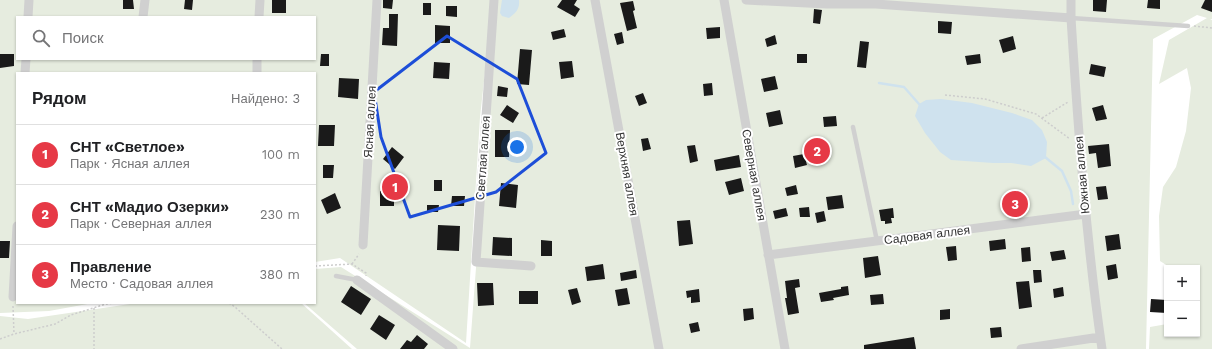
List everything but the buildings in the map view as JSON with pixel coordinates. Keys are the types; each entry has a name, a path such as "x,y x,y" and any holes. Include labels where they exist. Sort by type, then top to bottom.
{"street":[{"path":"28,16 29,0"},
{"path":"143,16 145,0"},
{"path":"259,16 260,0"},
{"name":"Ясная аллея","path":"363,244 377,0"},
{"name":"Светлая аллея","path":"494,0 476,262 531,266"},
{"name":"Верхняя аллея","path":"595,0 659,349"},
{"name":"Северная аллея","path":"724,0 785,349"},
{"path":"746,0 827,4 876,4 1071,18"},
{"name":"Южная аллея","path":"1071,0 1079,145 1102,349"},
{"path":"25,72 26,60"},
{"path":"256,72 257,60"},
{"name":"Садовая аллея","path":"768,255 1086,214"},
{"path":"13,297 16,244"},
{"path":"357,280 453,349"},
{"path":"1022,349 1100,337"}],"lane":[{"path":"1071,18 1188,26"},
{"path":"853,126 877,241"},
{"path":"336,276 357,280"}],"path":[{"path":"1188,26 1212,28"},
{"path":"945,95 985,99 1036,114 1079,145"},
{"path":"1042,118 1076,97"},
{"path":"352,264 362,250 363,244"},
{"path":"316,266 326,264 352,264 366,273"},
{"path":"0,339 55,324 71,315 110,304"},
{"path":"230,304 282,349"},
{"path":"94,308 94,349"},
{"path":"13,311 14,334"}],"highlighted area":[{"path":"447,36 517,79 546,153 496,192 410,217 381,137 374,92"}],"shaded area":[{"path":"0,0 493,0 480,117 466,343 340,258 316,262 316,72 16,72 16,304 88,304 49,311 0,313"},
{"path":"496,0 1212,0 1212,19 1210,19 1212,20 1212,349 1149,349 1150,327 1164,325 1164,337 1200,337 1200,265 1166,265 1160,261 1159,216 1163,187 1176,167 1186,131 1191,88 1187,68 1159,84 1169,40 1207,18 1197,15 1153,39 1146,349 357,349 305,304 316,304 316,269 341,267 470,348"},
{"path":"130,304 302,304 352,349 0,349 0,316 28,319"}],"water":[{"path":"502,0 519,0 517,10 509,18 502,16 500,13"},
{"path":"941,99 972,103 1012,113 1032,120 1042,130 1047,142 1046,158 1031,166 1011,163 951,160 940,152 925,133 915,116 919,104 926,100"}],"waterway":[{"path":"879,83 904,87 919,104"},
{"path":"1045,157 1062,171 1071,191 1073,204"}],"place":[{"name":"СНТ «Мадио Озерки»","path":"817,151"},
{"name":"СНТ «Светлое»","path":"395,187"},
{"name":"Правление","path":"1015,204"}]}
